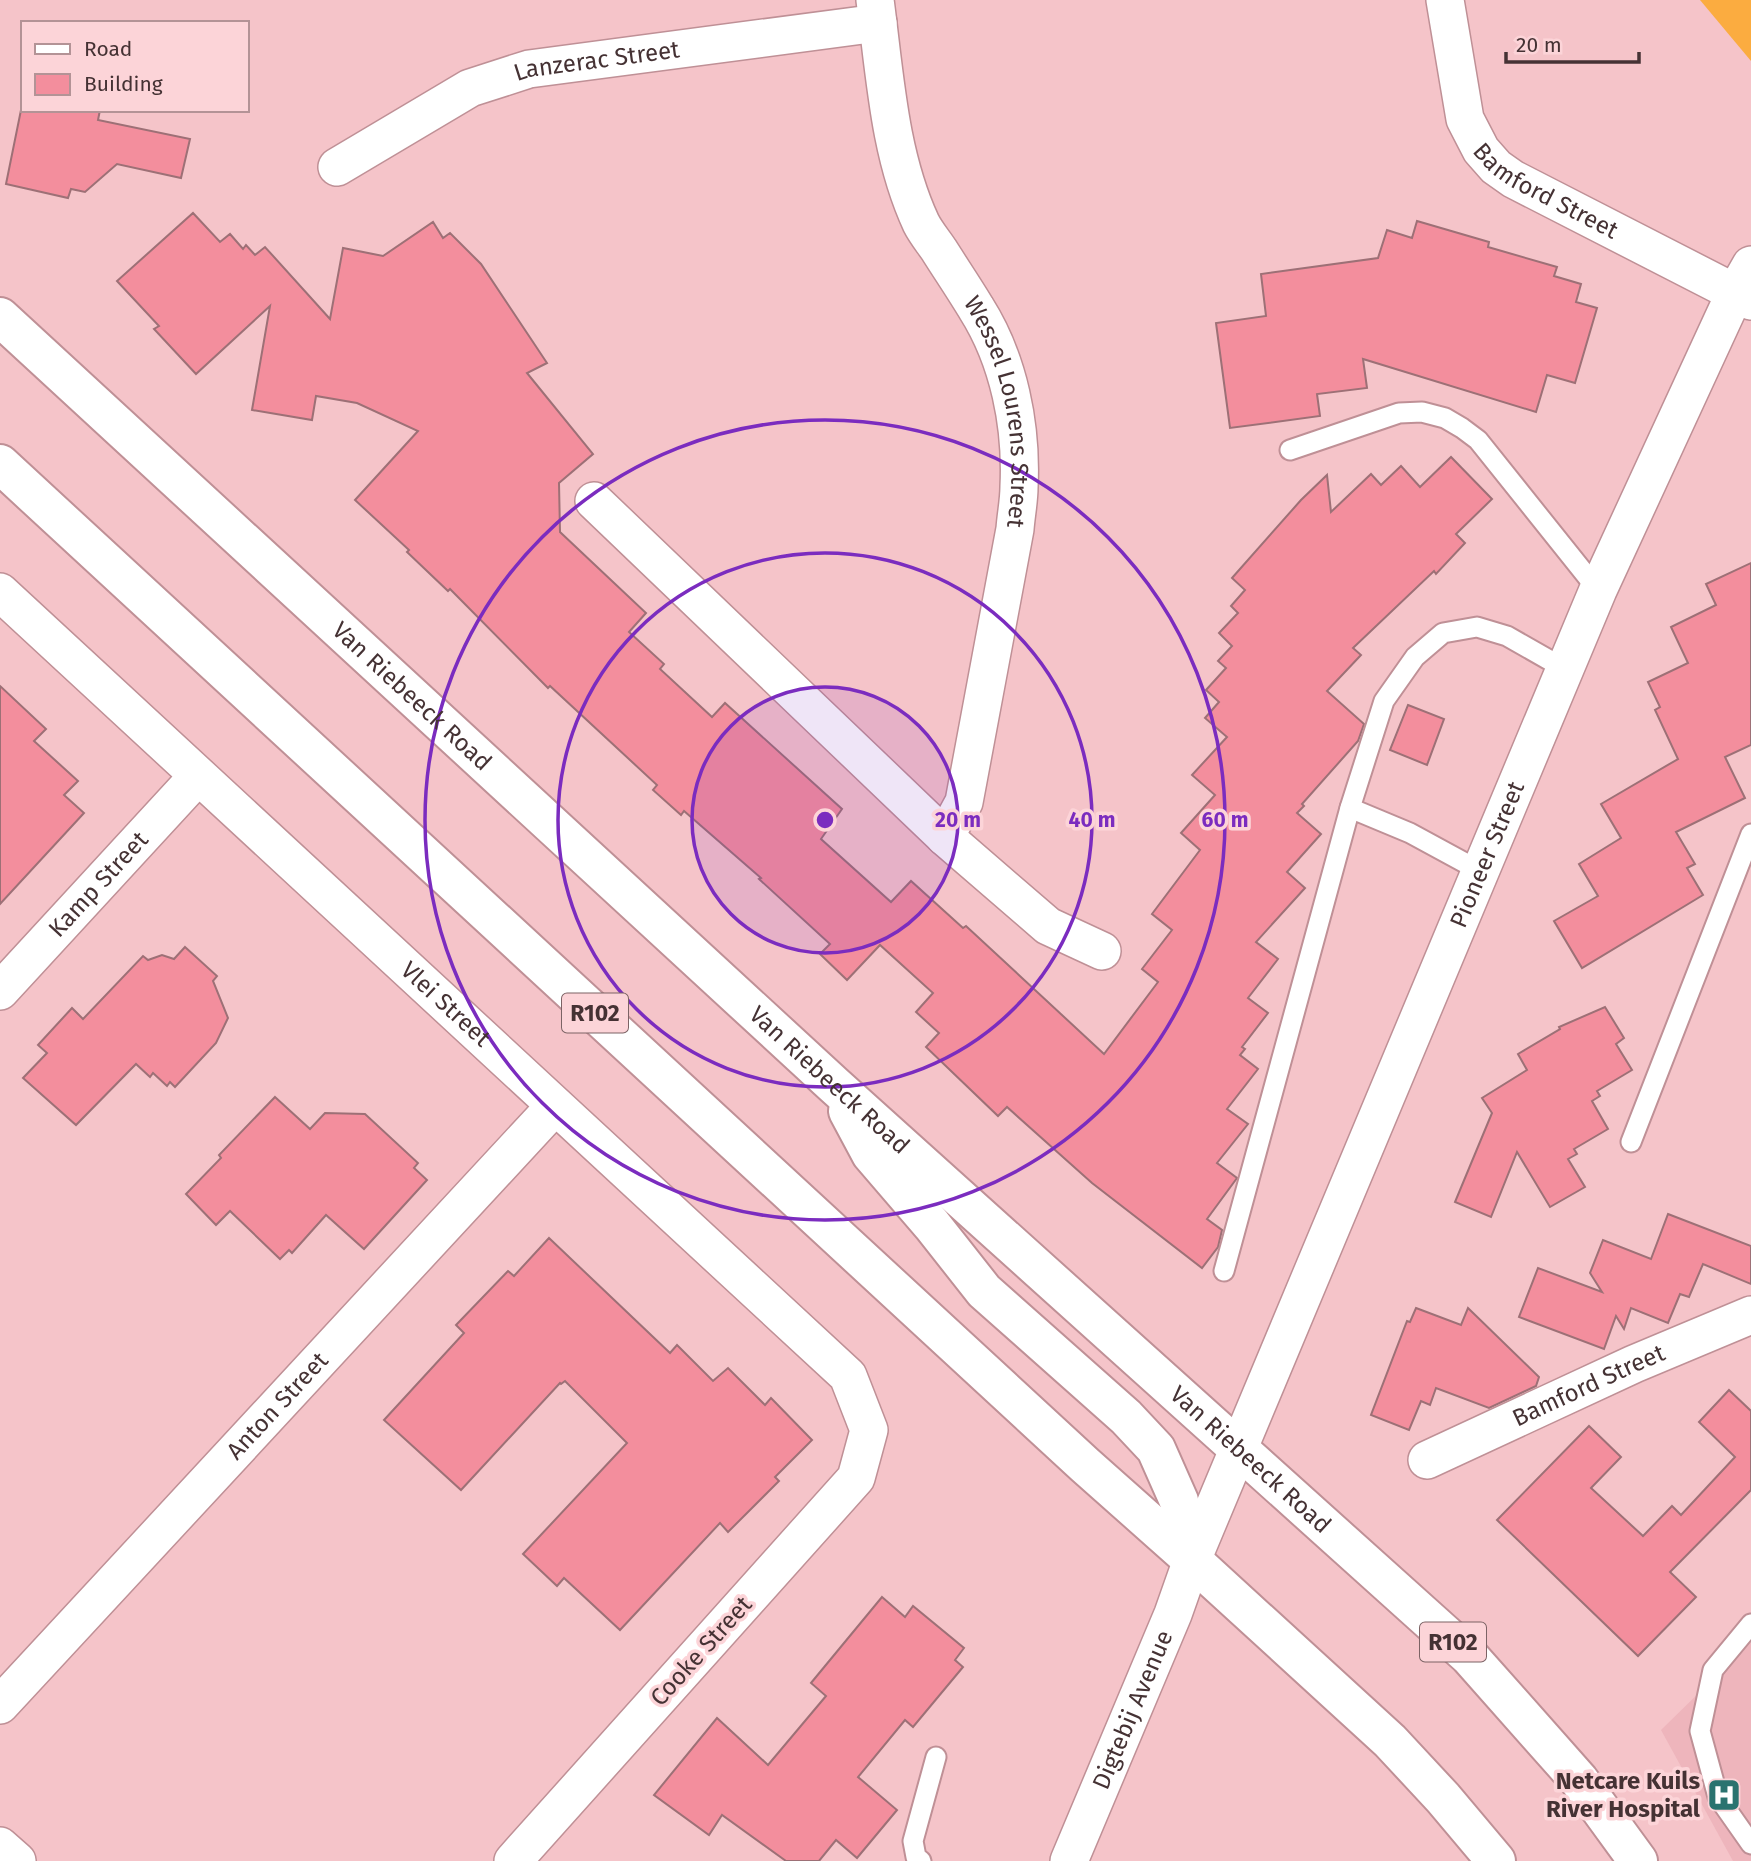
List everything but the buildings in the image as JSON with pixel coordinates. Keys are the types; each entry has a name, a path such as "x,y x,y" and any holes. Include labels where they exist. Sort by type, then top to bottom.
{"main road":[{"name":"Van Riebeeck Road","path":"0,317 834,1085 1468,1657 1579,1780 1638,1861"},
{"name":"R102","path":"0,464 1054,1437 1390,1741 1496,1861"},
{"path":"834,1085 871,1154 984,1291 1126,1417 1156,1450 1180,1501 1192,1560"}],"street":[{"name":"Bamford Street","path":"1445,0 1465,119 1481,150 1496,167 1513,179 1746,286"},
{"name":"Lanzerac Street","path":"337,167 470,88 528,69 876,12"},
{"name":"Wessel Lourens Street","path":"876,12 892,128 906,182 922,224 978,310 993,340 1007,381 1018,444 1019,487 1015,529 964,802 945,836"},
{"name":"Pioneer Street","path":"1192,1560 1598,590 1746,286"},
{"path":"594,501 945,836 1048,926 1102,951"},
{"name":"Vlei Street","path":"0,592 848,1376 869,1430"},
{"name":"Kamp Street","path":"0,992 198,776"},
{"name":"Anton Street","path":"0,1705 555,1106"},
{"name":"Bamford Street","path":"1427,1460 1634,1364 1751,1315"},
{"name":"Cooke Street","path":"513,1861 856,1478 869,1430"},
{"name":"Digtebij Avenue","path":"1071,1860 1173,1614 1192,1560"},
{"path":"0,1846 16,1861"}],"lane":[{"path":"1290,450 1399,413 1422,412 1445,418 1478,440 1598,590"},
{"path":"1224,1270 1350,808 1384,701 1415,657 1443,633 1477,627 1507,636 1565,670"},
{"path":"1350,808 1410,833 1480,871"},
{"path":"1631,1142 1751,834"},
{"path":"1751,1624 1713,1670 1700,1731 1717,1797 1751,1843"},
{"path":"921,1861 916,1857 913,1841 936,1757"}],"shaded area":[{"path":"1700,0 1751,0 1751,61"},
{"name":"Netcare Kuils River Hospital","path":"1751,1642 1751,1861 1733,1861 1661,1730"}],"place":[{"name":"Netcare Kuils River Hospital","path":"1724,1795"}]}
